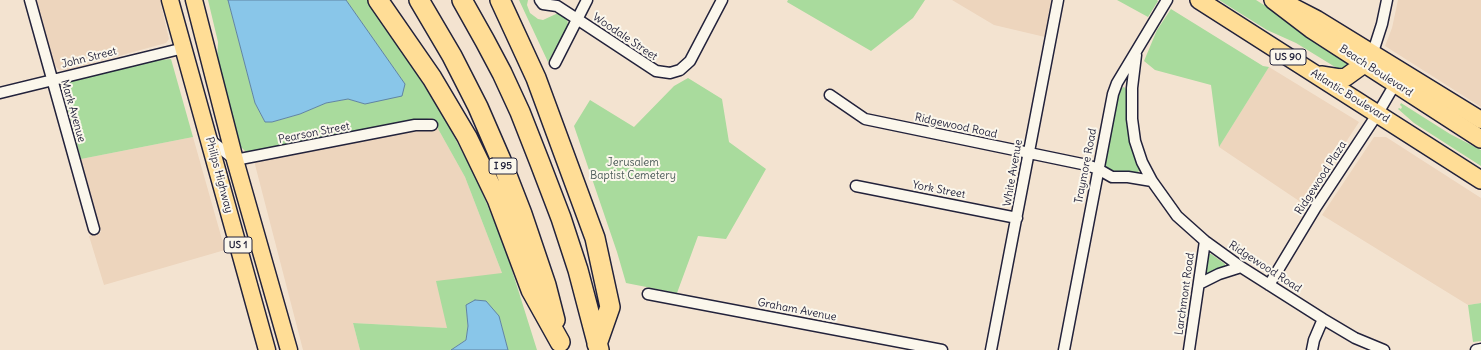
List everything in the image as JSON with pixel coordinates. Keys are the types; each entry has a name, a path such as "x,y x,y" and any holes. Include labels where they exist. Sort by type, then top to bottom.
{"highway":[{"path":"378,0 432,78 467,137 497,199 531,290 561,346"},
{"name":"I 95","path":"420,0 452,56 478,107 501,160 522,214 546,284 561,346"},
{"path":"462,0 486,41 502,74 520,112 540,163 561,218 578,270 598,347"},
{"path":"500,0 536,78 595,238 610,307 598,347"},
{"name":"Atlantic Boulevard","path":"1199,0 1481,180"},
{"name":"Beach Boulevard","path":"1272,0 1311,28 1368,58 1395,84 1481,139"},
{"path":"1315,74 1334,78 1346,77 1368,58"}],"main road":[{"name":"Philips Highway","path":"170,0 267,350"},
{"name":"Philips Highway","path":"194,0 235,160 289,350"},
{"path":"1280,0 1317,19 1368,58 1481,120"}],"street":[{"name":"Mark Avenue","path":"30,0 94,229"},
{"name":"Woodale Street","path":"540,0 542,4 557,6 656,71 670,73 680,70 695,54 722,0"},
{"path":"555,63 587,0"},
{"name":"White Avenue","path":"991,350 1058,0"},
{"name":"Traymore Road","path":"1064,350 1113,94 1117,83 1167,0"},
{"path":"1368,58 1382,24 1387,0"},
{"name":"John Street","path":"0,93 184,48"},
{"name":"Ridgewood Road","path":"1137,51 1132,88 1132,118 1135,141 1139,155 1152,181 1177,216 1205,241 1241,267 1355,338 1384,350"},
{"name":"Ridgewood Plaza","path":"1269,285 1316,207 1378,113 1395,84"},
{"name":"Ridgewood Road","path":"830,95 865,119 1087,165 1112,177 1128,177 1152,181"},
{"name":"Pearson Street","path":"235,160 415,126 432,125"},
{"path":"209,140 235,160"},
{"name":"York Street","path":"856,186 1017,218"},
{"name":"Larchmont Road","path":"1189,350 1205,241"},
{"path":"1199,284 1220,274 1241,267"},
{"name":"Graham Avenue","path":"648,294 942,350"},
{"path":"1312,350 1314,340 1323,319"},
{"path":"1476,350 1481,349"}],"shaded area":[{"path":"36,0 160,0 169,39 166,43 64,71 59,70 54,65"},
{"path":"952,0 1051,0 1045,37 994,25"},
{"path":"1398,0 1481,0 1481,107 1385,46 1392,28"},
{"path":"1269,67 1359,122 1305,205 1219,147"},
{"path":"432,118 465,177 502,273 447,328 353,323 360,350 303,350 252,153"},
{"path":"193,137 225,250 104,285 89,236 101,232 81,159"},
{"path":"1374,137 1386,137 1481,198 1481,303 1468,305 1322,215"}],"green space":[{"path":"208,0 228,0 255,103 265,122 272,122 300,114 326,103 348,99 365,104 405,84 346,0 368,0 440,110 477,180 505,248 537,350 508,350 499,316 466,305 468,326 466,340 451,350 360,350 353,323 447,328 436,281 502,273 465,177 432,118 250,153 246,152 240,146 236,134 217,65 218,42"},
{"path":"519,0 528,0 527,5 530,13 538,19 543,20 556,14 560,14 567,18 568,25 548,62"},
{"path":"788,0 925,0 913,18 871,51 787,2"},
{"path":"1117,0 1157,0 1158,1 1148,17"},
{"path":"1219,0 1256,0 1322,42 1349,66 1340,70 1296,43 1267,30"},
{"path":"1171,9 1263,66 1269,67 1219,147 1211,85 1155,70 1144,61 1157,30"},
{"path":"171,59 193,137 81,159 62,87 64,82 142,62"},
{"name":"Jerusalem Baptist Cemetery","path":"688,78 722,99 729,142 766,169 726,239 698,236 677,293 626,283 617,252 574,126 590,100 634,127 674,86"},
{"path":"1124,87 1127,90 1127,126 1140,170 1138,172 1126,173 1109,170 1105,165 1118,94"},
{"path":"1401,103 1450,134 1481,150 1481,166 1414,123 1398,109 1401,109 1402,107 1400,105"},
{"path":"1208,254 1211,254 1225,264 1225,266 1211,273 1207,273 1205,270"},
{"path":"1481,303 1481,341 1473,342 1468,305"}],"water":[{"path":"228,0 346,0 405,84 402,96 365,104 348,99 326,103 300,114 272,122 265,122 255,103"},
{"path":"475,300 486,301 499,316 508,350 451,350 466,340 468,326 466,305"}]}
